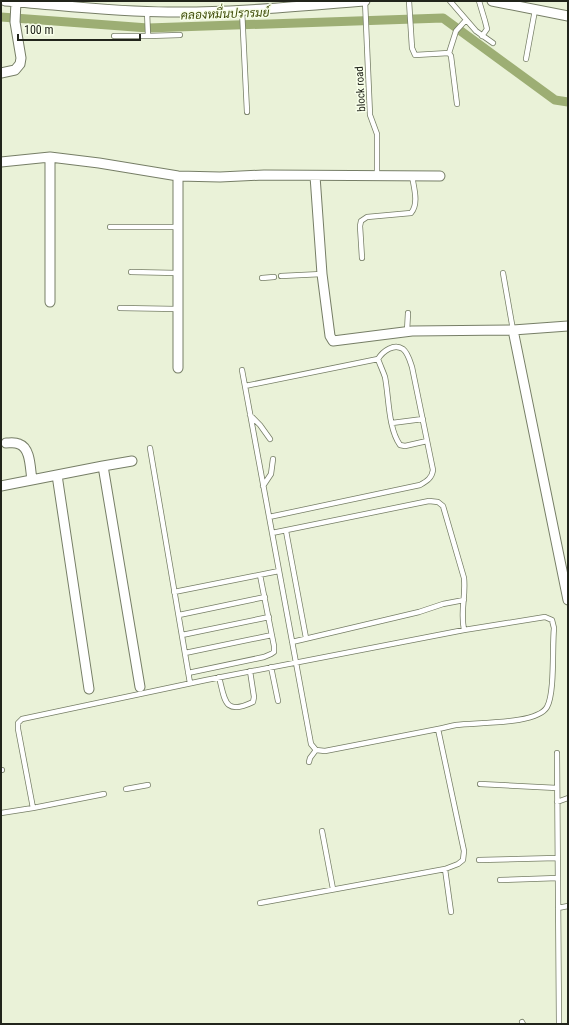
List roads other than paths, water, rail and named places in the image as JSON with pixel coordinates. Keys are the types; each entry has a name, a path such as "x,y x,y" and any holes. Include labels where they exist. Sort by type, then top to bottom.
{"street":[{"path":"4,1 119,5 147,15 168,12 366,4"},
{"path":"492,1 568,16"},
{"path":"1,73 15,70 20,64 14,22 16,2"},
{"path":"1,162 50,157 99,163 178,176 440,176"},
{"path":"50,157 50,302"},
{"path":"178,176 178,368"},
{"path":"315,176 322,274 330,336 333,341 407,331 513,330 568,326"},
{"path":"513,330 568,600"},
{"path":"6,443 18,443 23,446 28,454 32,480"},
{"path":"1,486 132,461"},
{"path":"103,466 140,687"},
{"path":"57,475 89,689"}],"lane":[{"path":"409,1 412,48 415,55 449,53"},
{"path":"450,1 476,31 493,43"},
{"path":"479,1 486,21 486,29 482,36"},
{"name":"block road","path":"366,4 370,115 377,134 377,176"},
{"path":"242,10 247,112"},
{"path":"526,59 535,10"},
{"path":"147,15 148,36"},
{"path":"457,104 451,56 449,53 456,31 466,20"},
{"path":"114,36 180,35"},
{"path":"362,258 361,221 367,217 412,213 415,209 416,200 412,176"},
{"path":"110,227 177,226"},
{"path":"131,272 177,273"},
{"path":"503,273 513,330"},
{"path":"281,276 322,274"},
{"path":"262,278 274,277"},
{"path":"120,308 177,309"},
{"path":"407,331 408,312"},
{"path":"245,386 378,359 386,350 395,346 403,349 408,355 412,367 433,470 432,476 420,485 269,517"},
{"path":"378,359 385,377 393,431 400,445 405,446 427,441"},
{"path":"242,370 295,662 311,744 316,750"},
{"path":"250,415 260,425 270,439"},
{"path":"392,423 423,419"},
{"path":"150,448 190,683"},
{"path":"263,486 271,474 273,459"},
{"path":"272,533 429,500 438,502 443,506 462,567 466,590 462,619 464,630"},
{"path":"286,531 306,638"},
{"path":"174,592 279,571"},
{"path":"188,673 271,654 274,652 260,575"},
{"path":"178,615 265,597"},
{"path":"292,642 464,600"},
{"path":"182,635 268,617"},
{"path":"33,808 18,728 18,723 22,719 190,683 464,630 545,617 552,620 554,628 551,693 547,707 541,714 511,721 456,725 326,750 316,750"},
{"path":"185,653 272,635"},
{"path":"271,667 278,701"},
{"path":"220,677 226,703 234,708 253,702 254,697 250,671"},
{"path":"260,903 445,869 458,864 463,860 464,851 438,729"},
{"path":"310,762 310,758 316,750"},
{"path":"557,753 559,1024"},
{"path":"480,784 557,788"},
{"path":"126,789 148,785"},
{"path":"1,814 104,794"},
{"path":"557,802 568,798"},
{"path":"322,832 333,889"},
{"path":"478,860 557,858"},
{"path":"445,869 451,912"},
{"path":"500,880 558,878"},
{"path":"558,908 568,906"}],"waterway":[{"name":"คลองหมื่นปรารมย์","path":"1,17 148,28 443,18 555,100 568,102"}]}
